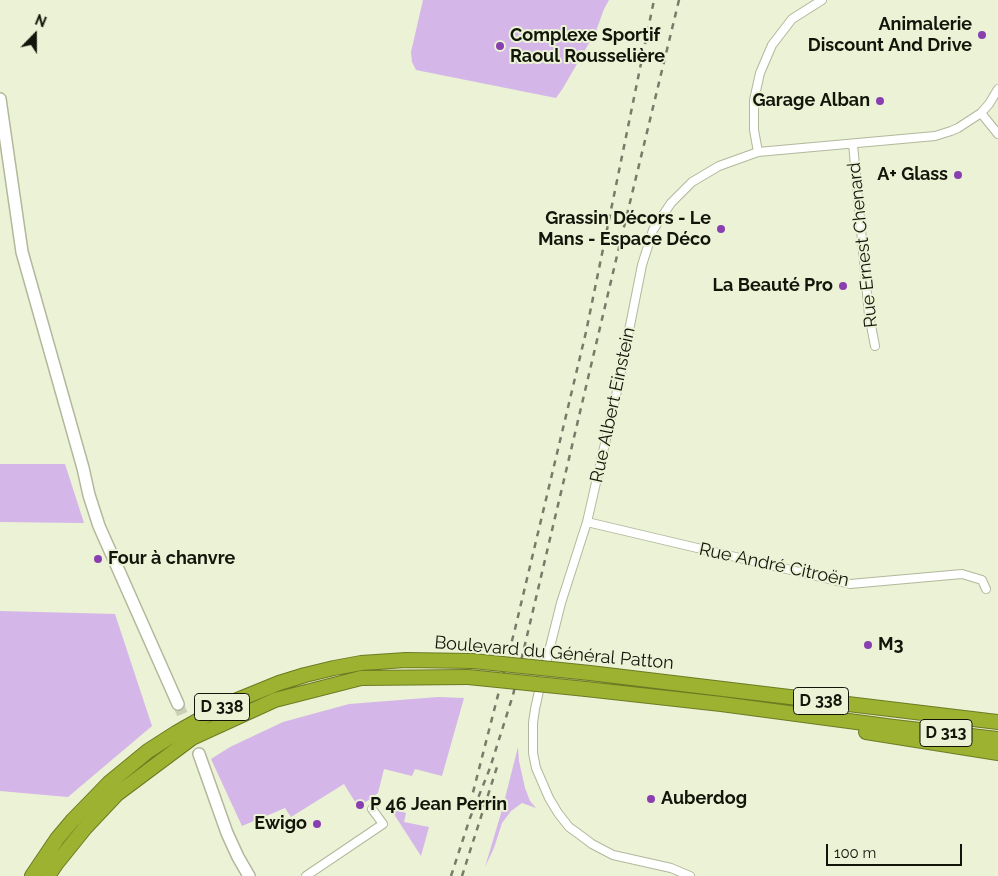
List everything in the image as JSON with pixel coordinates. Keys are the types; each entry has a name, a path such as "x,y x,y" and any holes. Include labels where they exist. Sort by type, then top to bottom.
{"highway":[{"name":"Boulevard du Général Patton","path":"32,876 57,839 109,783 148,751 176,732 225,705 279,683 334,668 368,662 406,660 473,661 967,718"},
{"name":"Boulevard du Général Patton","path":"48,876 79,835 117,794 192,738 275,700 361,678 468,677 721,704"},
{"name":"D 338","path":"721,704 760,716 998,753"},
{"name":"D 313","path":"721,704 998,739"},
{"name":"D 338","path":"967,718 998,714"},
{"name":"D 313","path":"967,718 998,722"}],"street":[{"path":"758,152 754,130 754,100 760,73 772,45 792,18 822,0"},
{"name":"Rue Albert Einstein","path":"690,876 671,868 613,855 580,835 558,813 542,785 533,753 535,709 562,603 587,522 617,391 642,265 653,230 671,203 692,182 719,166 758,152 935,136 958,128 981,113 989,104 998,88"},
{"path":"0,99 22,252 89,495 99,526 178,704"},
{"path":"981,113 998,134"},
{"name":"Rue Ernest Chenard","path":"853,144 868,315 875,346"},
{"name":"Rue André Citroën","path":"587,522 850,584 962,574 982,580 986,589"},
{"path":"199,754 228,833 238,857 249,876"},
{"path":"306,876 383,824 372,809"}],"shaded area":[{"name":"Complexe Sportif Raoul Rousselière","path":"423,0 609,0 596,31 556,98 416,70 412,62 411,52"},
{"path":"0,464 65,464 84,523 0,522"},
{"path":"0,611 115,614 152,726 68,797 0,791"},
{"path":"438,697 464,698 442,776 415,769 412,776 384,769 378,793 363,804 361,802 357,805 344,784 291,817 285,808 242,826 211,759 230,747 283,722 349,704"},
{"path":"518,747 525,788 530,801 536,808 522,803 511,811 502,823 494,848 485,867 502,810"},
{"path":"390,808 406,813 404,822 429,827 421,856"}],"tunnel":[{"path":"178,704 199,754"}],"railway":[{"path":"470,804 515,629 586,332 654,0"},
{"path":"451,876 470,818 490,768 513,695 679,0"},
{"path":"462,876 497,767"}],"place":[{"name":"Animalerie Discount And Drive","path":"982,35"},
{"name":"Complexe Sportif Raoul Rousselière","path":"500,46"},
{"name":"Garage Alban","path":"880,101"},
{"name":"A+ Glass","path":"958,175"},
{"name":"Grassin Décors - Le Mans - Espace Déco","path":"721,229"},
{"name":"La Beauté Pro","path":"843,286"},
{"name":"Four à chanvre","path":"98,559"},
{"name":"M3","path":"868,645"},
{"name":"Auberdog","path":"651,799"},
{"name":"P 46 Jean Perrin","path":"360,805"},
{"name":"Ewigo","path":"317,824"}]}
